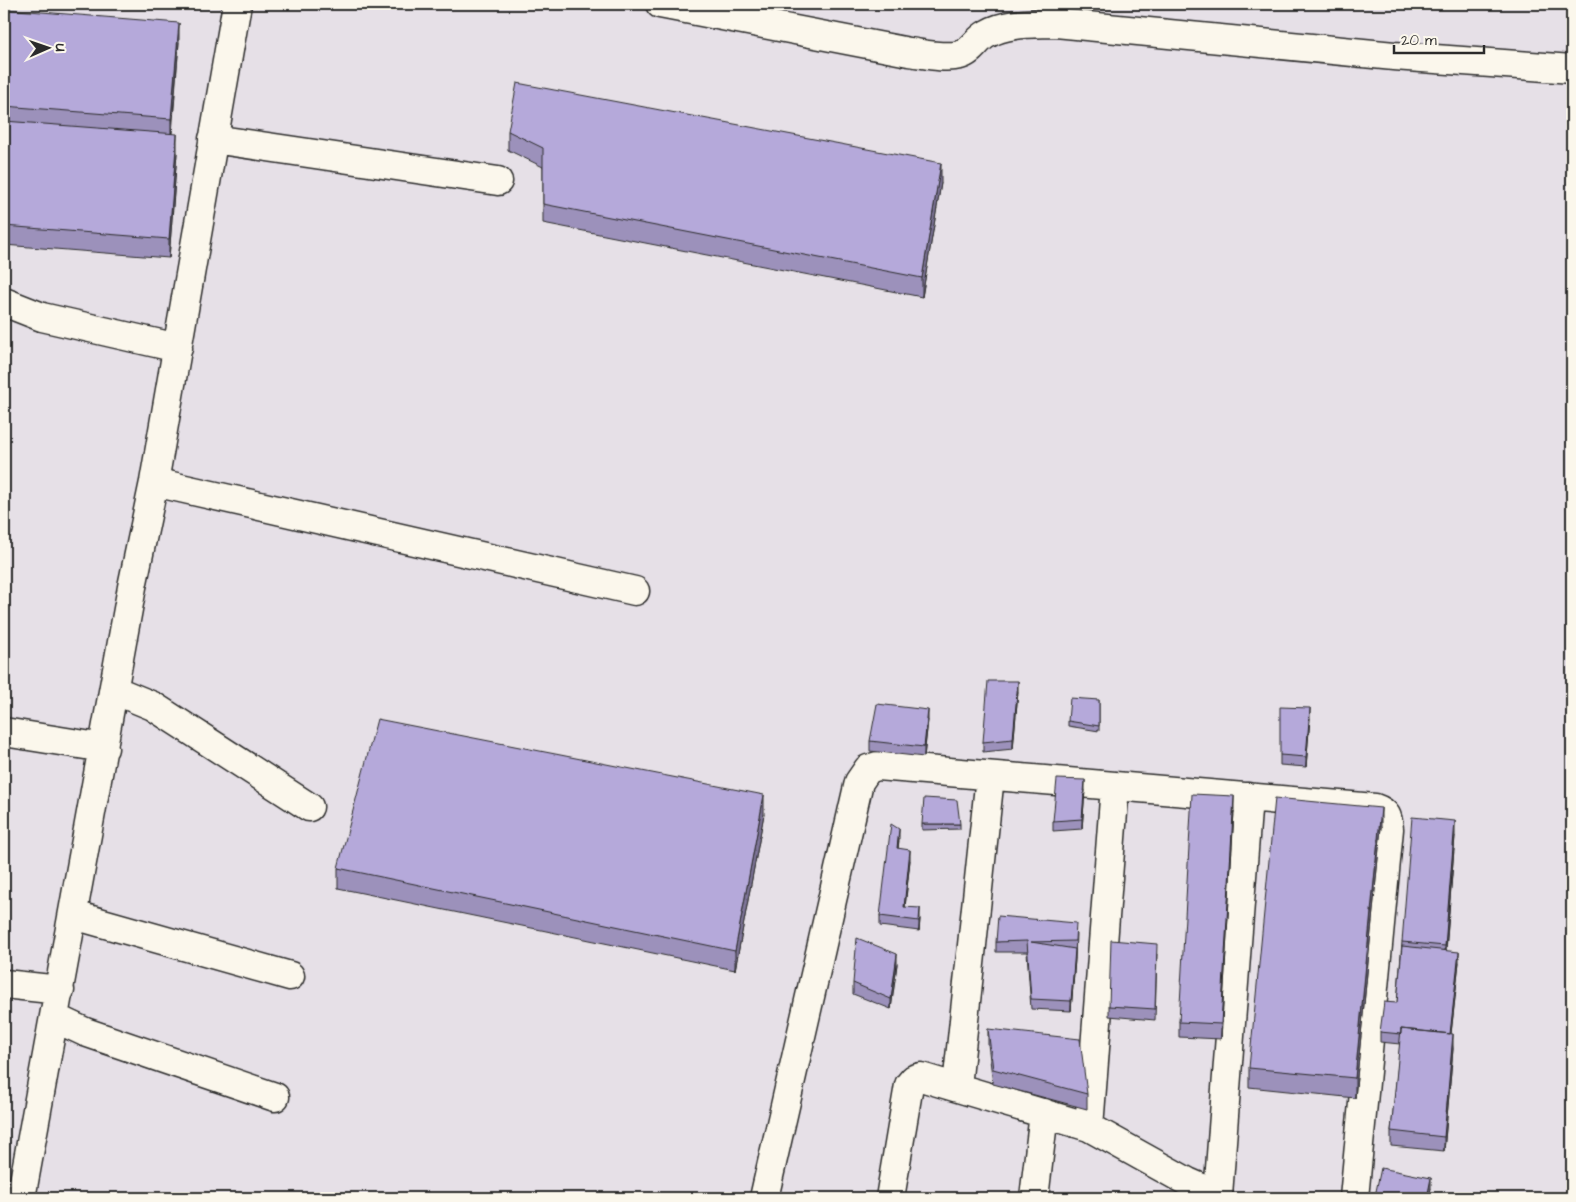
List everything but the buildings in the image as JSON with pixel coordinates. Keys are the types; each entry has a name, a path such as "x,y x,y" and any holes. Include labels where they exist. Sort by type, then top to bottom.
{"street":[{"path":"21,1198 154,482 237,4"},
{"path":"660,4 909,52 943,56 958,56 966,52 987,34 1011,25 1056,23 1384,55 1572,69"},
{"path":"213,139 498,181"},
{"path":"4,302 42,317 178,348"},
{"path":"154,482 635,591"},
{"path":"114,690 153,706 309,806"},
{"path":"4,732 104,748"},
{"path":"764,1198 859,782 868,769 878,766 1375,808 1383,811 1388,817 1389,829 1354,1198"},
{"path":"957,1086 990,776"},
{"path":"1089,1127 1115,786"},
{"path":"890,1198 909,1084 914,1079 921,1077 957,1086 1089,1127 1188,1182 1224,1197 1248,798"},
{"path":"74,915 290,976"},
{"path":"4,984 60,990"},
{"path":"55,1018 85,1032 276,1097"},
{"path":"1034,1198 1044,1113"}]}
